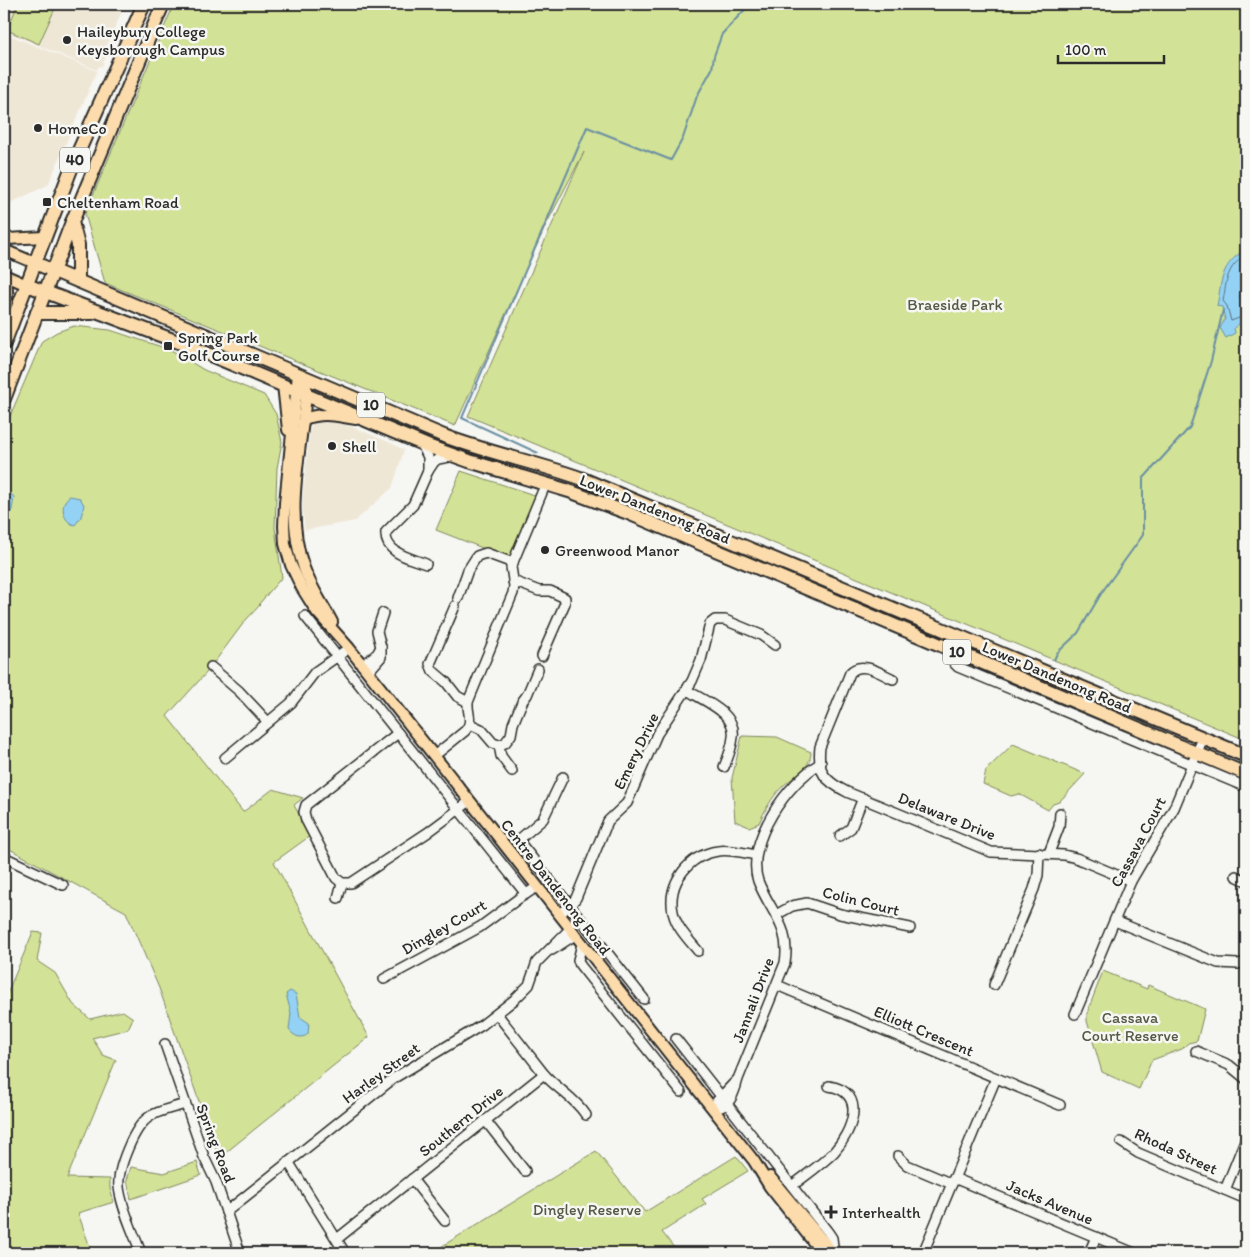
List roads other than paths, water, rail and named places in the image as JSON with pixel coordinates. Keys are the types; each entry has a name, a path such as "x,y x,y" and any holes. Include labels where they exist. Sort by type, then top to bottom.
{"highway":[{"name":"40","path":"4,342 73,164 144,4"},
{"name":"40","path":"4,400 72,222 163,4"},
{"path":"72,222 78,245 78,281"},
{"name":"10","path":"35,263 54,271"},
{"name":"Lower Dandenong Road","path":"54,271 457,440 580,478 1246,756"},
{"name":"10","path":"27,285 45,292"},
{"name":"Lower Dandenong Road","path":"45,292 189,346 421,444 546,483 628,513 951,650 1195,759 1246,774"},
{"path":"37,313 100,313"}],"main road":[{"path":"4,240 44,238"},
{"name":"10","path":"4,250 35,263"},
{"path":"4,342 7,290 5,276"},
{"name":"10","path":"5,276 27,285"},
{"name":"Centre Dandenong Road","path":"302,376 304,419 294,517 295,538 311,587 324,607 336,632"},
{"path":"283,385 290,448"},
{"name":"Centre Dandenong Road","path":"302,393 290,448 284,517 287,549 291,565 302,588 317,612 349,648 754,1161 770,1187 822,1253"},
{"path":"304,419 326,414 367,421"},
{"name":"Centre Dandenong Road","path":"754,1161 776,1183 833,1253"}],"street":[{"path":"421,444 428,457 428,471"},
{"path":"426,564 393,550 387,543 386,535 390,526 413,505 428,471 438,459 455,456"},
{"path":"434,756 465,731 470,724 468,702 513,593 512,563 546,483"},
{"path":"468,702 457,696 446,682 433,671 430,664 468,570 478,556 486,553 512,563"},
{"path":"513,581 541,591 550,591 564,598 565,603 542,656"},
{"path":"365,669 380,660 382,653 376,631 383,613"},
{"name":"Centre Dandenong Road","path":"306,616 522,894"},
{"name":"Emery Drive","path":"559,914 570,906 578,894 608,821 627,803 657,734 687,690 701,660 709,626 715,620 725,620 761,635 774,645"},
{"path":"225,758 291,703 315,672 349,648"},
{"name":"Lower Dandenong Road","path":"951,650 955,665 1195,759 1246,788"},
{"path":"822,766 820,752 822,740 852,671 857,667 863,666 893,679"},
{"path":"211,667 239,691 268,722"},
{"path":"499,746 509,738 522,702 527,696 538,669"},
{"path":"687,690 723,712 730,721 734,736 724,767"},
{"path":"470,724 481,729 493,743 499,746"},
{"path":"398,733 310,801 305,809 306,820 334,876 342,883 352,883 427,833 470,801"},
{"name":"Cassava Court","path":"1075,1014 1132,880 1174,808 1203,738"},
{"path":"499,746 501,756 512,771"},
{"name":"Jannali Drive","path":"724,1101 734,1094 738,1079 785,963 786,948 782,925 759,882 755,866 756,856 776,808 786,792 807,773 822,766"},
{"name":"Delaware Drive","path":"822,766 840,788 991,852 1064,855 1132,880"},
{"name":"Centre Dandenong Road","path":"564,777 543,819 521,838 521,844 644,999"},
{"path":"840,836 851,828 863,798"},
{"path":"1049,854 1059,827 1060,813"},
{"path":"698,950 679,928 673,912 673,894 678,878 688,866 701,856 710,853 726,851 756,856"},
{"path":"994,984 1034,889 1038,875 1039,853"},
{"path":"4,857 63,885"},
{"path":"1236,876 1246,881"},
{"path":"338,898 342,883"},
{"name":"Dingley Court","path":"384,979 480,927 534,883"},
{"name":"Colin Court","path":"776,915 792,906 807,903 840,914 910,928"},
{"path":"1115,921 1218,963 1238,964 1246,962"},
{"name":"Harley Street","path":"226,1212 394,1078 497,1014 525,991 537,962 573,932"},
{"path":"582,944 579,958 580,965 681,1092"},
{"name":"Elliott Crescent","path":"777,985 1060,1105"},
{"path":"497,1014 544,1074 556,1087 579,1105 586,1115"},
{"name":"Centre Dandenong Road","path":"676,1040 828,1232 834,1244 833,1253"},
{"name":"Spring Road","path":"165,1044 240,1253"},
{"path":"1196,1051 1229,1065 1246,1078"},
{"path":"672,1080 683,1072"},
{"name":"Southern Drive","path":"336,1239 544,1074"},
{"path":"924,1253 996,1078"},
{"path":"792,1186 835,1150 844,1138 850,1123 853,1107 850,1097 843,1090 829,1086"},
{"path":"713,1109 721,1108 724,1101"},
{"path":"141,1253 120,1194 119,1179 122,1166 134,1136 145,1120 155,1114 185,1104"},
{"path":"485,1120 525,1170"},
{"path":"1225,1190 1246,1138"},
{"name":"Rhoda Street","path":"1121,1142 1138,1153 1246,1199"},
{"name":"Jacks Avenue","path":"898,1156 907,1165 953,1181 1134,1253"},
{"path":"289,1163 346,1253"},
{"path":"412,1179 446,1221"},
{"path":"1089,1253 1096,1237"}],"water":[{"path":"1245,250 1246,290 1239,296 1246,307 1246,322 1241,322 1234,328 1235,333 1226,338 1220,328 1225,319 1222,307 1217,306 1221,281 1226,268"},
{"path":"9,494 14,497 12,510 4,531 4,499"},
{"path":"70,496 80,498 84,505 81,517 75,525 67,520 63,507"},
{"path":"290,991 296,994 300,1017 309,1023 308,1034 303,1037 295,1035 289,1030 291,1013 286,994"}],"waterway":[{"path":"538,453 462,418 587,127 671,160 683,138 697,96 712,69 714,56 722,34 750,4"},
{"path":"1054,660 1057,653 1078,633 1102,592 1143,535 1143,479 1190,427 1211,361 1223,310"}],"place":[{"name":"Haileybury College Keysborough Campus","path":"67,40"},
{"name":"HomeCo","path":"38,128"},
{"name":"Cheltenham Road","path":"47,202"},
{"name":"Spring Park Golf Course","path":"168,346"},
{"name":"Shell","path":"332,446"},
{"name":"Greenwood Manor","path":"545,550"},
{"name":"Interhealth","path":"831,1212"}],"park label":[{"name":"Braeside Park","path":"955,304"},
{"name":"Cassava Court Reserve","path":"1130,1026"},
{"name":"Dingley Reserve","path":"587,1209"}]}
